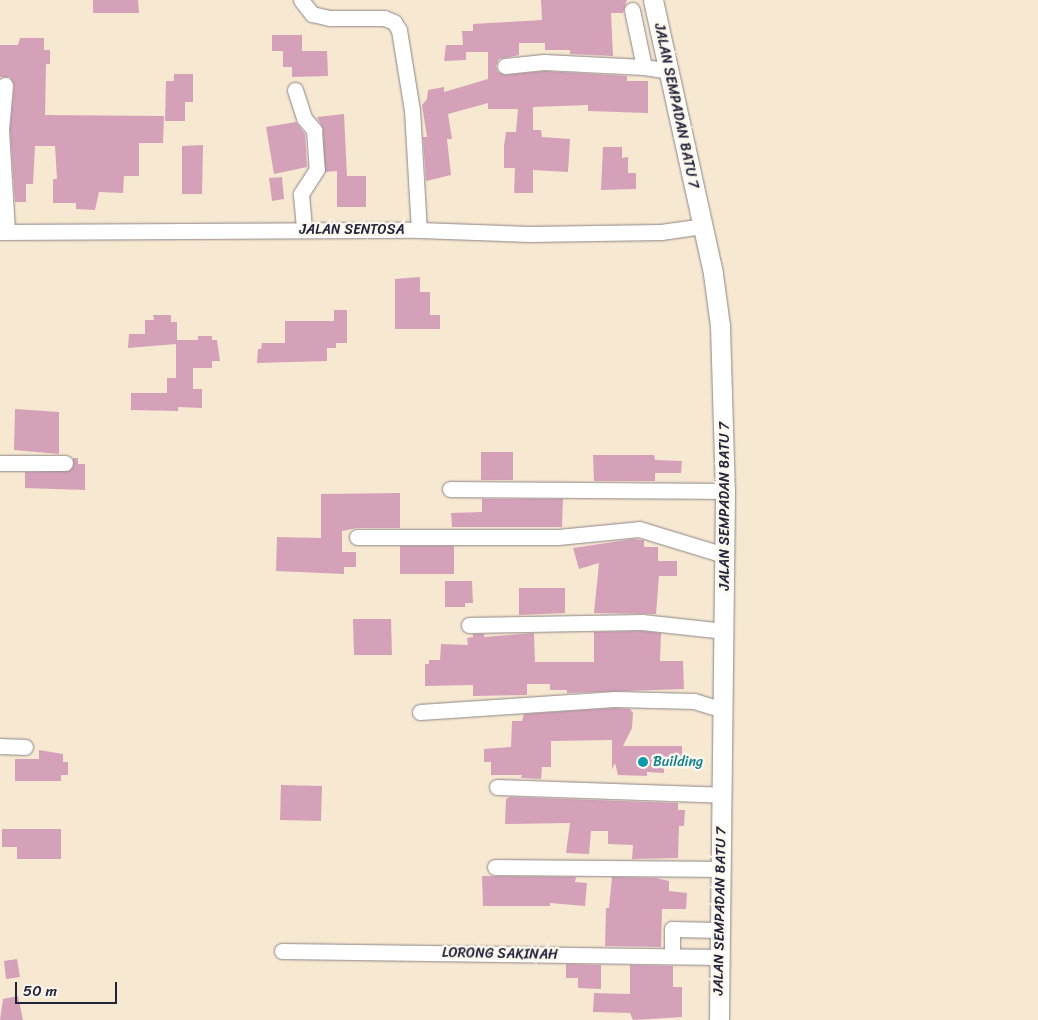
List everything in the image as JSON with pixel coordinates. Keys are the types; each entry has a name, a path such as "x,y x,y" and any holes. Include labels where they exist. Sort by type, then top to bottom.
{"street":[{"path":"301,0 312,14 330,18 384,18 394,22 399,30 412,110 419,230"},
{"name":"JALAN SEMPADAN BATU 7","path":"653,0 703,226 720,326 725,491 725,631 719,1020"},
{"path":"632,10 644,66"},
{"path":"505,66 544,62 644,66 669,71"},
{"path":"3,232 1,130 5,85"},
{"path":"295,90 304,118 314,130 317,169 301,194 304,230"},
{"name":"JALAN SENTOSA","path":"3,232 419,230 529,234 661,232 703,226"},
{"path":"0,463 65,463"},
{"path":"450,488 725,491"},
{"path":"357,537 558,537 639,529 724,555"},
{"path":"469,625 642,622 725,631"},
{"path":"420,712 615,699 694,701 724,710"},
{"path":"0,746 25,747"},
{"path":"496,787 722,795"},
{"path":"495,867 720,869"},
{"path":"672,956 672,929 719,930"},
{"name":"LORONG SAKINAH","path":"282,951 719,957"}],"building":[{"path":"93,0 138,0 139,13 93,13"},
{"path":"541,0 627,0 623,13 611,13 613,56 570,54 570,50 545,50 545,43 519,43 519,55 499,59 496,66 498,72 505,75 544,71 627,76 627,81 648,81 648,113 588,111 588,105 533,107 533,130 541,130 542,137 570,139 568,172 533,170 533,193 514,193 515,168 504,168 506,132 516,132 518,109 488,109 488,103 448,114 452,139 447,139 451,175 426,181 423,137 427,137 422,105 427,99 428,90 444,87 444,92 488,79 488,52 466,52 466,60 444,61 446,45 463,45 462,31 473,31 473,24 542,20"},
{"path":"272,35 302,35 302,51 327,51 328,76 292,77 292,67 283,67 283,51 272,51"},
{"path":"20,38 44,38 44,50 50,50 50,64 46,64 45,115 164,116 163,143 139,143 139,176 124,176 123,193 99,192 95,210 76,209 76,203 53,203 53,179 57,179 55,146 35,146 33,184 26,184 26,202 15,202 10,130 14,85 10,77 0,77 0,45 18,45"},
{"path":"174,74 193,74 193,102 185,102 185,121 165,121 166,81 174,81"},
{"path":"344,114 347,176 366,176 366,207 337,207 337,171 325,172 323,129 317,117"},
{"path":"296,122 305,134 307,167 274,174 266,127"},
{"path":"203,145 202,194 182,194 182,146"},
{"path":"603,147 622,147 622,158 628,157 628,173 636,173 636,189 601,190"},
{"path":"282,177 284,199 272,201 269,178"},
{"path":"420,277 420,292 430,292 430,315 440,315 440,329 395,329 395,279"},
{"path":"334,310 347,310 347,343 336,343 336,348 327,348 327,361 257,363 258,349 261,349 262,343 285,343 285,321 334,321"},
{"path":"153,315 171,315 171,322 177,322 177,340 198,340 198,336 212,336 212,340 217,340 220,361 212,361 212,368 193,368 193,389 202,389 202,408 178,407 178,411 131,410 131,393 167,393 167,378 176,378 176,344 128,348 129,334 145,334 145,320 154,320"},
{"path":"15,409 59,412 59,454 14,450"},
{"path":"481,452 513,452 513,480 481,480"},
{"path":"593,455 654,455 655,460 682,461 681,473 655,473 655,481 594,481"},
{"path":"73,458 78,458 78,464 85,464 85,490 25,488 25,472 69,471 73,467"},
{"path":"400,493 400,528 357,528 342,531 342,552 356,552 356,567 344,567 344,574 276,571 277,537 321,538 321,494"},
{"path":"482,499 563,499 562,527 452,527 451,513 482,512"},
{"path":"633,539 644,540 644,547 658,547 658,561 677,561 677,576 659,576 656,614 594,613 599,563 579,569 573,548"},
{"path":"400,546 454,546 454,574 400,574"},
{"path":"445,581 472,581 473,603 465,603 465,607 445,607"},
{"path":"519,588 565,588 565,613 519,615"},
{"path":"353,619 391,619 392,655 354,655"},
{"path":"642,631 661,633 660,661 683,661 684,689 567,693 567,690 550,690 550,684 527,684 527,695 473,696 473,685 425,686 425,664 429,664 429,660 440,660 441,644 468,645 467,638 473,637 473,634 484,634 484,637 534,633 535,662 594,662 594,632"},
{"path":"615,708 630,709 633,713 632,728 623,746 682,746 682,755 664,766 664,773 647,772 647,776 618,775 615,763 612,769 612,740 551,741 551,767 542,767 541,779 521,778 522,775 491,775 491,762 484,762 484,749 511,747 512,721 522,721 524,714"},
{"path":"39,750 63,754 63,762 68,762 68,775 61,775 61,781 15,781 15,759 39,759"},
{"path":"281,785 322,786 321,821 280,820"},
{"path":"510,797 678,803 678,810 685,810 684,826 679,826 678,858 632,859 633,845 608,844 608,831 591,831 589,854 566,853 570,823 505,824 506,799"},
{"path":"2,829 61,829 61,859 17,859 17,847 2,847"},
{"path":"482,876 576,877 575,882 587,883 585,906 550,903 550,906 483,906"},
{"path":"612,877 656,878 669,881 669,891 687,893 686,909 662,909 661,947 605,946 606,908 609,908"},
{"path":"17,959 20,977 6,979 4,961"},
{"path":"566,964 601,965 601,989 578,988 578,978 566,978"},
{"path":"630,965 673,966 673,987 682,987 682,1017 633,1020 630,1013 593,1012 594,993 630,994"},
{"path":"18,996 23,1020 0,1020 3,999"}],"place":[{"name":"Building","path":"643,762"}]}
